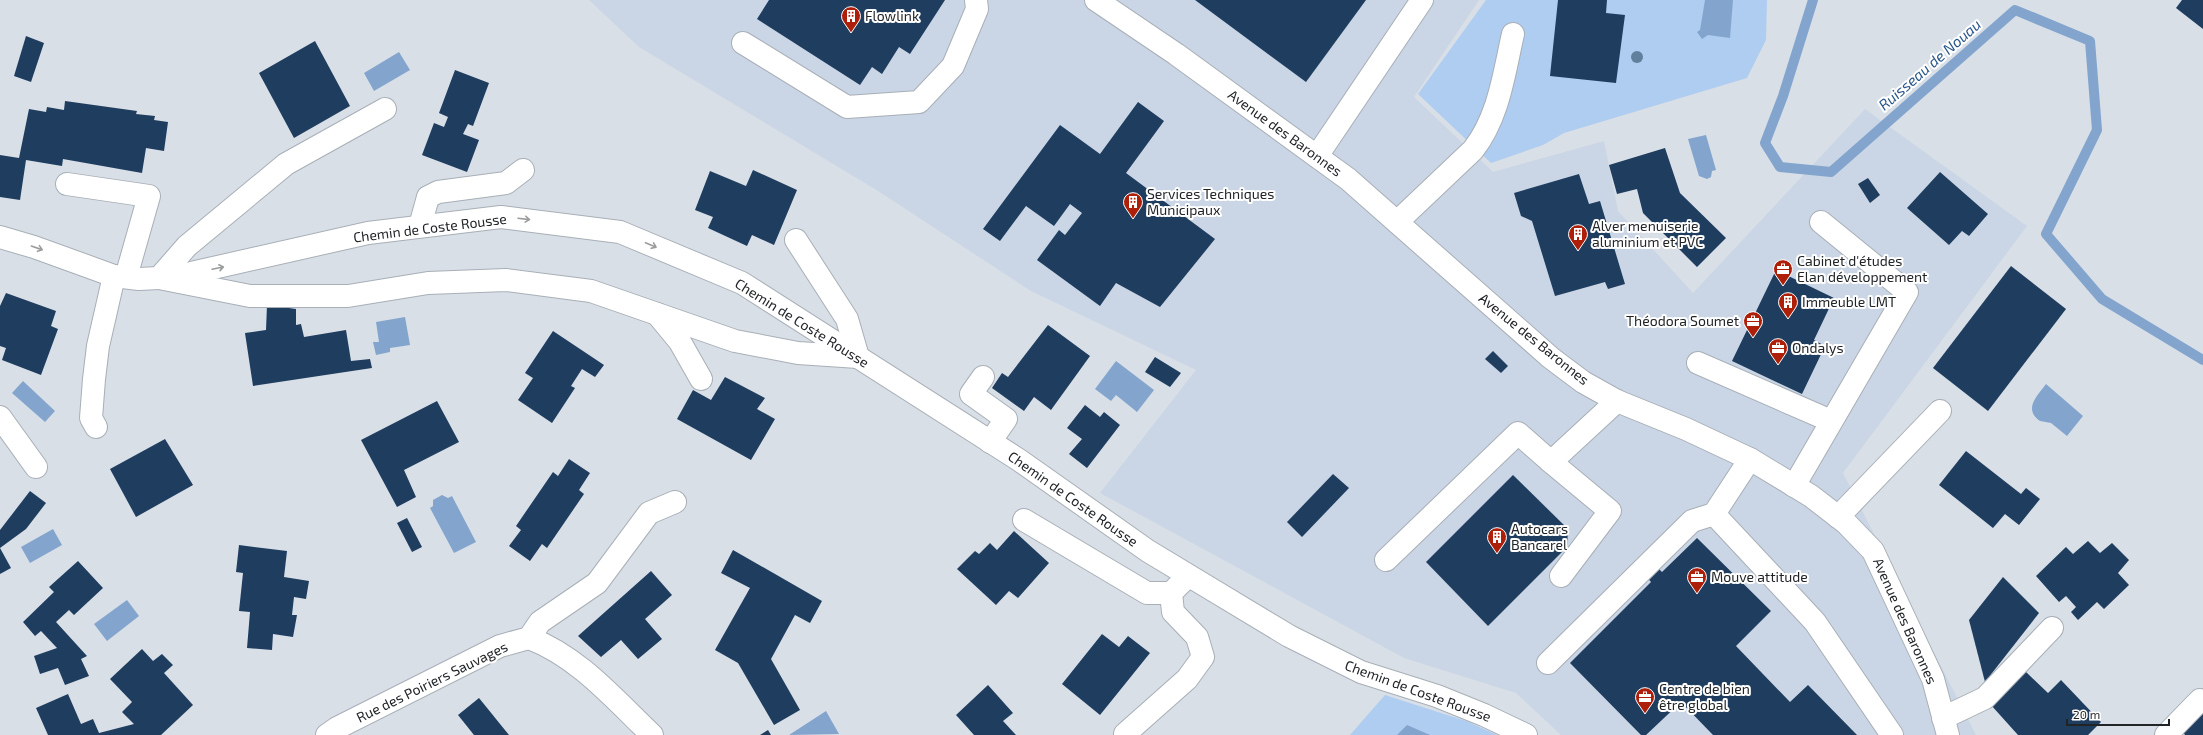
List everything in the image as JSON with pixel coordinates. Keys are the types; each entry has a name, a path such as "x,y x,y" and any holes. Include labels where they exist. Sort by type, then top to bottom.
{"street":[{"path":"743,43 847,107 919,102 953,66 977,9 976,0"},
{"path":"1317,156 1422,0"},
{"name":"Avenue des Baronnes","path":"1107,3 1348,179 1551,358 1583,382 1616,401 1686,429 1750,459 1811,496 1838,517 1873,551 1933,679 1945,727"},
{"path":"1397,222 1473,150 1482,138 1498,100 1513,34"},
{"path":"385,110 286,164 187,246 159,278 250,296 348,296 428,283 506,280 591,291 735,341 798,352 858,357 847,319 796,240"},
{"path":"420,226 428,197 438,192 506,182 523,170"},
{"path":"67,184 149,196 120,276 98,346 91,418 96,428"},
{"name":"Chemin de Coste Rousse","path":"0,237 120,276 159,278 237,264 368,232 501,216 620,232 742,283 990,442 1148,551 1289,636 1361,672 1437,696 1484,715 1526,735"},
{"path":"1794,486 1907,292 1821,222"},
{"path":"657,314 680,342 701,379"},
{"path":"1698,363 1832,421"},
{"path":"982,377 971,394 1006,419 990,442"},
{"path":"1551,462 1616,401"},
{"path":"1838,517 1940,411"},
{"path":"0,417 36,467"},
{"path":"1386,560 1518,433 1610,511 1561,576"},
{"path":"1548,663 1692,521 1714,514 1750,459"},
{"path":"652,735 583,668 551,646 530,638 540,622 597,583 649,512 675,502"},
{"path":"1714,514 1815,622 1892,735"},
{"path":"1024,520 1147,593 1170,593 1188,576"},
{"path":"1125,734 1187,679 1203,657 1197,637 1173,612 1170,593"},
{"path":"1945,727 1985,698 2052,628"},
{"name":"Rue des Poiriers Sauvages","path":"327,735 337,728 500,646 530,638"},
{"path":"2166,735 2200,700"}],"shaded area":[{"path":"589,0 1479,0 1414,97 1493,172 1604,141 1618,211 1693,293 1865,109 2027,226 1843,473 1976,735 1561,735 1516,693 1404,658 1100,493 1196,370 1031,291 878,191 639,47"},
{"path":"1486,0 1767,0 1766,40 1747,78 1564,133 1543,145 1491,163 1418,94"},
{"path":"1705,0 1733,0 1730,38 1708,35 1702,39 1697,32 1700,30"},
{"path":"399,52 410,70 374,91 364,73"},
{"path":"1706,135 1716,170 1712,171 1711,177 1707,179 1699,176 1688,139"},
{"path":"405,317 410,345 390,348 390,352 376,355 373,342 379,342 376,322"},
{"path":"1116,361 1154,390 1137,412 1116,395 1111,401 1095,389"},
{"path":"23,381 55,411 45,422 12,393"},
{"path":"2046,384 2083,416 2067,436 2051,423 2040,421 2032,412 2033,402"},
{"path":"442,495 448,498 452,496 476,542 454,553 430,508 433,506 433,500"},
{"path":"53,529 62,545 30,563 21,547"},
{"path":"127,600 139,616 107,641 94,624"},
{"path":"1385,695 1466,721 1497,735 1350,735"},
{"path":"826,711 839,734 789,735"},
{"path":"1407,725 1430,735 1397,735"}],"building":[{"name":"Flowlink","path":"769,0 945,0 910,54 899,47 882,74 872,67 860,85 757,19"},
{"path":"1195,0 1366,0 1306,82"},
{"path":"1558,0 1607,0 1606,13 1625,15 1616,83 1550,76"},
{"path":"2182,0 2203,0 2203,29 2176,8"},
{"path":"26,36 44,43 31,82 14,76"},
{"path":"315,41 350,106 294,138 259,73"},
{"path":"455,70 489,83 473,126 468,124 463,134 479,140 467,172 422,155 434,123 444,127 448,117 439,113"},
{"path":"65,101 137,111 136,114 155,116 154,120 168,122 164,151 146,148 142,173 63,159 62,166 26,160 20,200 0,197 0,155 19,158 29,109 46,112 47,107 64,110"},
{"name":"Services Techniques Municipaux","path":"1138,102 1164,121 1126,173 1215,239 1160,307 1116,283 1100,306 1037,260 1059,230 1065,235 1082,213 1070,204 1054,226 1026,206 1000,241 983,229 1060,125 1100,154"},
{"path":"1665,148 1680,193 1726,238 1697,267 1643,213 1637,189 1617,194 1609,165"},
{"path":"753,170 797,190 774,245 752,235 747,246 708,228 713,217 695,210 710,171 746,186"},
{"path":"1940,172 1988,214 1969,236 1962,231 1949,245 1907,208"},
{"name":"Alver menuiserie aluminium et PVC","path":"1579,174 1589,204 1600,201 1625,284 1608,289 1605,282 1555,296 1532,221 1521,216 1514,193"},
{"path":"1868,178 1880,195 1870,203 1858,184"},
{"path":"2011,266 2066,309 1988,411 1933,368"},
{"name":"Immeuble LMT","path":"1776,270 1834,298 1814,340 1825,346 1802,394 1732,361"},
{"path":"6,293 56,311 51,326 58,329 41,375 2,360 6,348 0,346 0,306"},
{"path":"267,305 296,309 296,325 301,324 304,337 346,330 351,361 370,359 372,368 253,386 245,333 266,330"},
{"path":"1048,325 1090,356 1051,410 1034,397 1024,411 992,388 1002,373 1008,377"},
{"path":"553,331 604,365 595,377 582,369 571,386 575,388 552,423 518,400 533,378 525,373"},
{"path":"1493,351 1508,366 1501,373 1485,359"},
{"path":"1155,357 1181,373 1170,387 1145,372"},
{"path":"725,377 765,398 757,409 775,419 751,460 677,419 693,390 711,400"},
{"path":"437,401 459,442 404,470 416,497 397,507 361,440"},
{"path":"1085,405 1100,417 1104,412 1120,425 1087,468 1069,454 1082,439 1067,428"},
{"path":"165,439 193,485 136,517 110,469"},
{"path":"1966,451 2021,494 2026,488 2040,499 2019,525 2005,514 1993,528 1939,485"},
{"path":"569,459 590,473 579,490 584,494 547,548 542,544 530,561 509,546 521,530 516,526 553,472 558,476"},
{"path":"1333,474 1349,488 1302,537 1287,522"},
{"name":"Autocars Bancarel","path":"1513,475 1568,529 1567,547 1488,626 1426,562"},
{"path":"30,491 46,503 26,529 0,548 0,530"},
{"path":"407,518 422,547 412,552 397,523"},
{"path":"1014,531 1049,563 1018,598 1009,591 996,605 957,569 975,551 979,554 990,543 997,550"},
{"path":"1697,538 1771,611 1736,646 1790,702 1808,685 1857,735 1713,735 1681,702 1646,735 1641,735 1570,663 1651,582 1646,576 1656,566 1662,572"},
{"path":"2088,541 2100,553 2112,543 2129,560 2118,573 2129,585 2104,609 2097,602 2078,620 2071,612 2076,607 2066,596 2059,602 2036,576 2066,547 2073,554"},
{"path":"239,545 287,551 284,577 309,581 306,599 294,597 292,615 297,615 293,637 273,634 272,650 247,648 250,612 239,611 243,573 236,572"},
{"path":"0,548 11,568 0,574"},
{"path":"733,550 822,601 810,623 795,615 771,659 800,710 774,725 738,663 715,650 750,588 721,573"},
{"path":"78,561 103,588 74,615 69,610 56,622 87,656 81,659 89,676 65,685 58,668 40,674 34,656 57,648 41,631 35,636 23,622 54,592 49,587"},
{"path":"651,571 672,595 645,619 662,639 638,659 621,640 601,657 578,636"},
{"path":"2003,577 2039,613 1985,682 1969,620"},
{"path":"1102,634 1119,647 1128,636 1150,653 1100,715 1062,684"},
{"path":"142,649 153,661 162,654 173,665 164,673 193,705 161,735 48,735 36,708 68,694 81,724 93,719 99,733 134,724 122,712 132,702 110,679"},
{"path":"2026,672 2048,693 2061,680 2101,722 2088,735 2018,735 1991,705"},
{"path":"988,685 1013,713 1003,721 1016,735 974,735 956,715"},
{"path":"479,698 509,735 474,735 458,715"},
{"path":"2203,713 2203,735 2185,735 2183,732"},
{"path":"768,730 771,735 760,735"}],"waterway":[{"name":"Ruisseau de Nouau","path":"1813,0 1783,96 1765,143 1780,167 1831,172 2015,10 2090,41 2097,130 2046,234 2102,299 2203,360"}],"place":[{"name":"Flowlink","path":"851,33"},
{"name":"Services Techniques Municipaux","path":"1133,219"},
{"name":"Alver menuiserie aluminium et PVC","path":"1578,251"},
{"name":"Cabinet d'études Elan développement","path":"1783,286"},
{"name":"Immeuble LMT","path":"1788,319"},
{"name":"Théodora Soumet","path":"1753,338"},
{"name":"Ondalys","path":"1778,365"},
{"name":"Autocars Bancarel","path":"1497,554"},
{"name":"Mouve attitude","path":"1697,594"},
{"name":"Centre de bien être global","path":"1645,714"}]}
